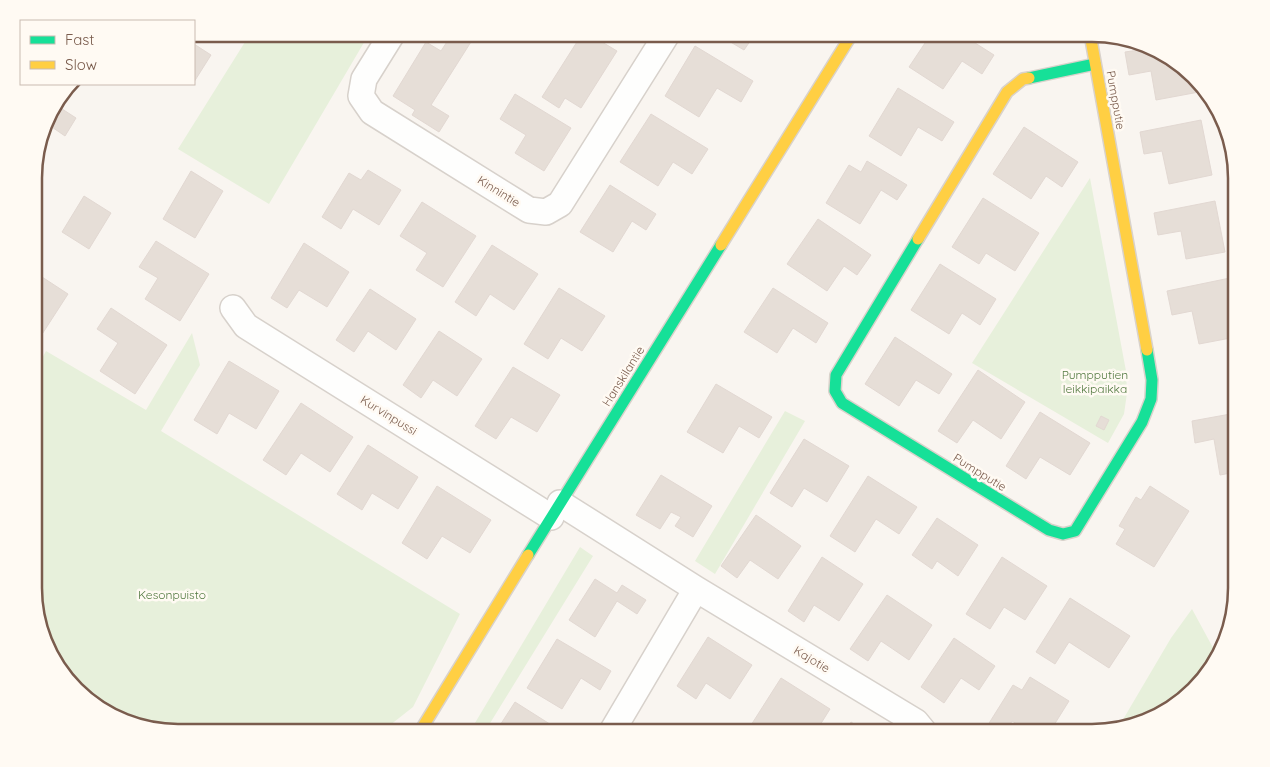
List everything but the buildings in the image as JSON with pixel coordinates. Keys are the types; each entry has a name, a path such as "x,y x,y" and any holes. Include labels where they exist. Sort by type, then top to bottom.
{"street":[{"name":"Kinnintie","path":"387,42 364,79 361,96 372,112 529,210 546,212 560,204 662,42"},
{"name":"Hanskilantie","path":"425,724 847,42"},
{"name":"Pumpputie","path":"1092,42 1096,64 1152,380 1151,399 1142,422 1075,531 1063,534 1049,530 842,403 835,391 836,375 1007,92 1022,79 1096,64"},
{"name":"Kurvinpussi","path":"233,308 246,326 556,510"},
{"name":"Kajotie","path":"556,510 696,589 917,724"},
{"path":"616,724 696,589"}],"green space":[{"path":"245,42 364,42 269,204 178,149"},
{"name":"Pumpputien leikkipaikka","path":"1090,178 1126,371 1127,393 1124,414 1108,443 972,363"},
{"name":"Kesonpuisto","path":"192,333 200,365 161,431 460,614 413,707 391,724 161,723 127,714 111,706 82,685 65,664 50,632 45,615 42,588 42,358 46,351 146,410"},
{"path":"785,411 805,421 715,574 695,561"},
{"path":"580,547 593,556 490,724 474,724"},
{"path":"1192,609 1213,648 1188,685 1167,702 1122,721 1171,638"}],"traffic: fast":[{"path":"1029,78 1095,64"},
{"path":"918,239 836,375 835,391 842,403 1049,530 1063,534 1075,531 1142,422 1151,399 1152,380 1147,350"},
{"path":"528,555 721,245"}],"traffic: slow":[{"path":"721,245 847,42"},
{"path":"1091,42 1147,350"},
{"path":"918,239 1007,92 1023,79 1029,78"},
{"path":"425,724 528,555"}]}
